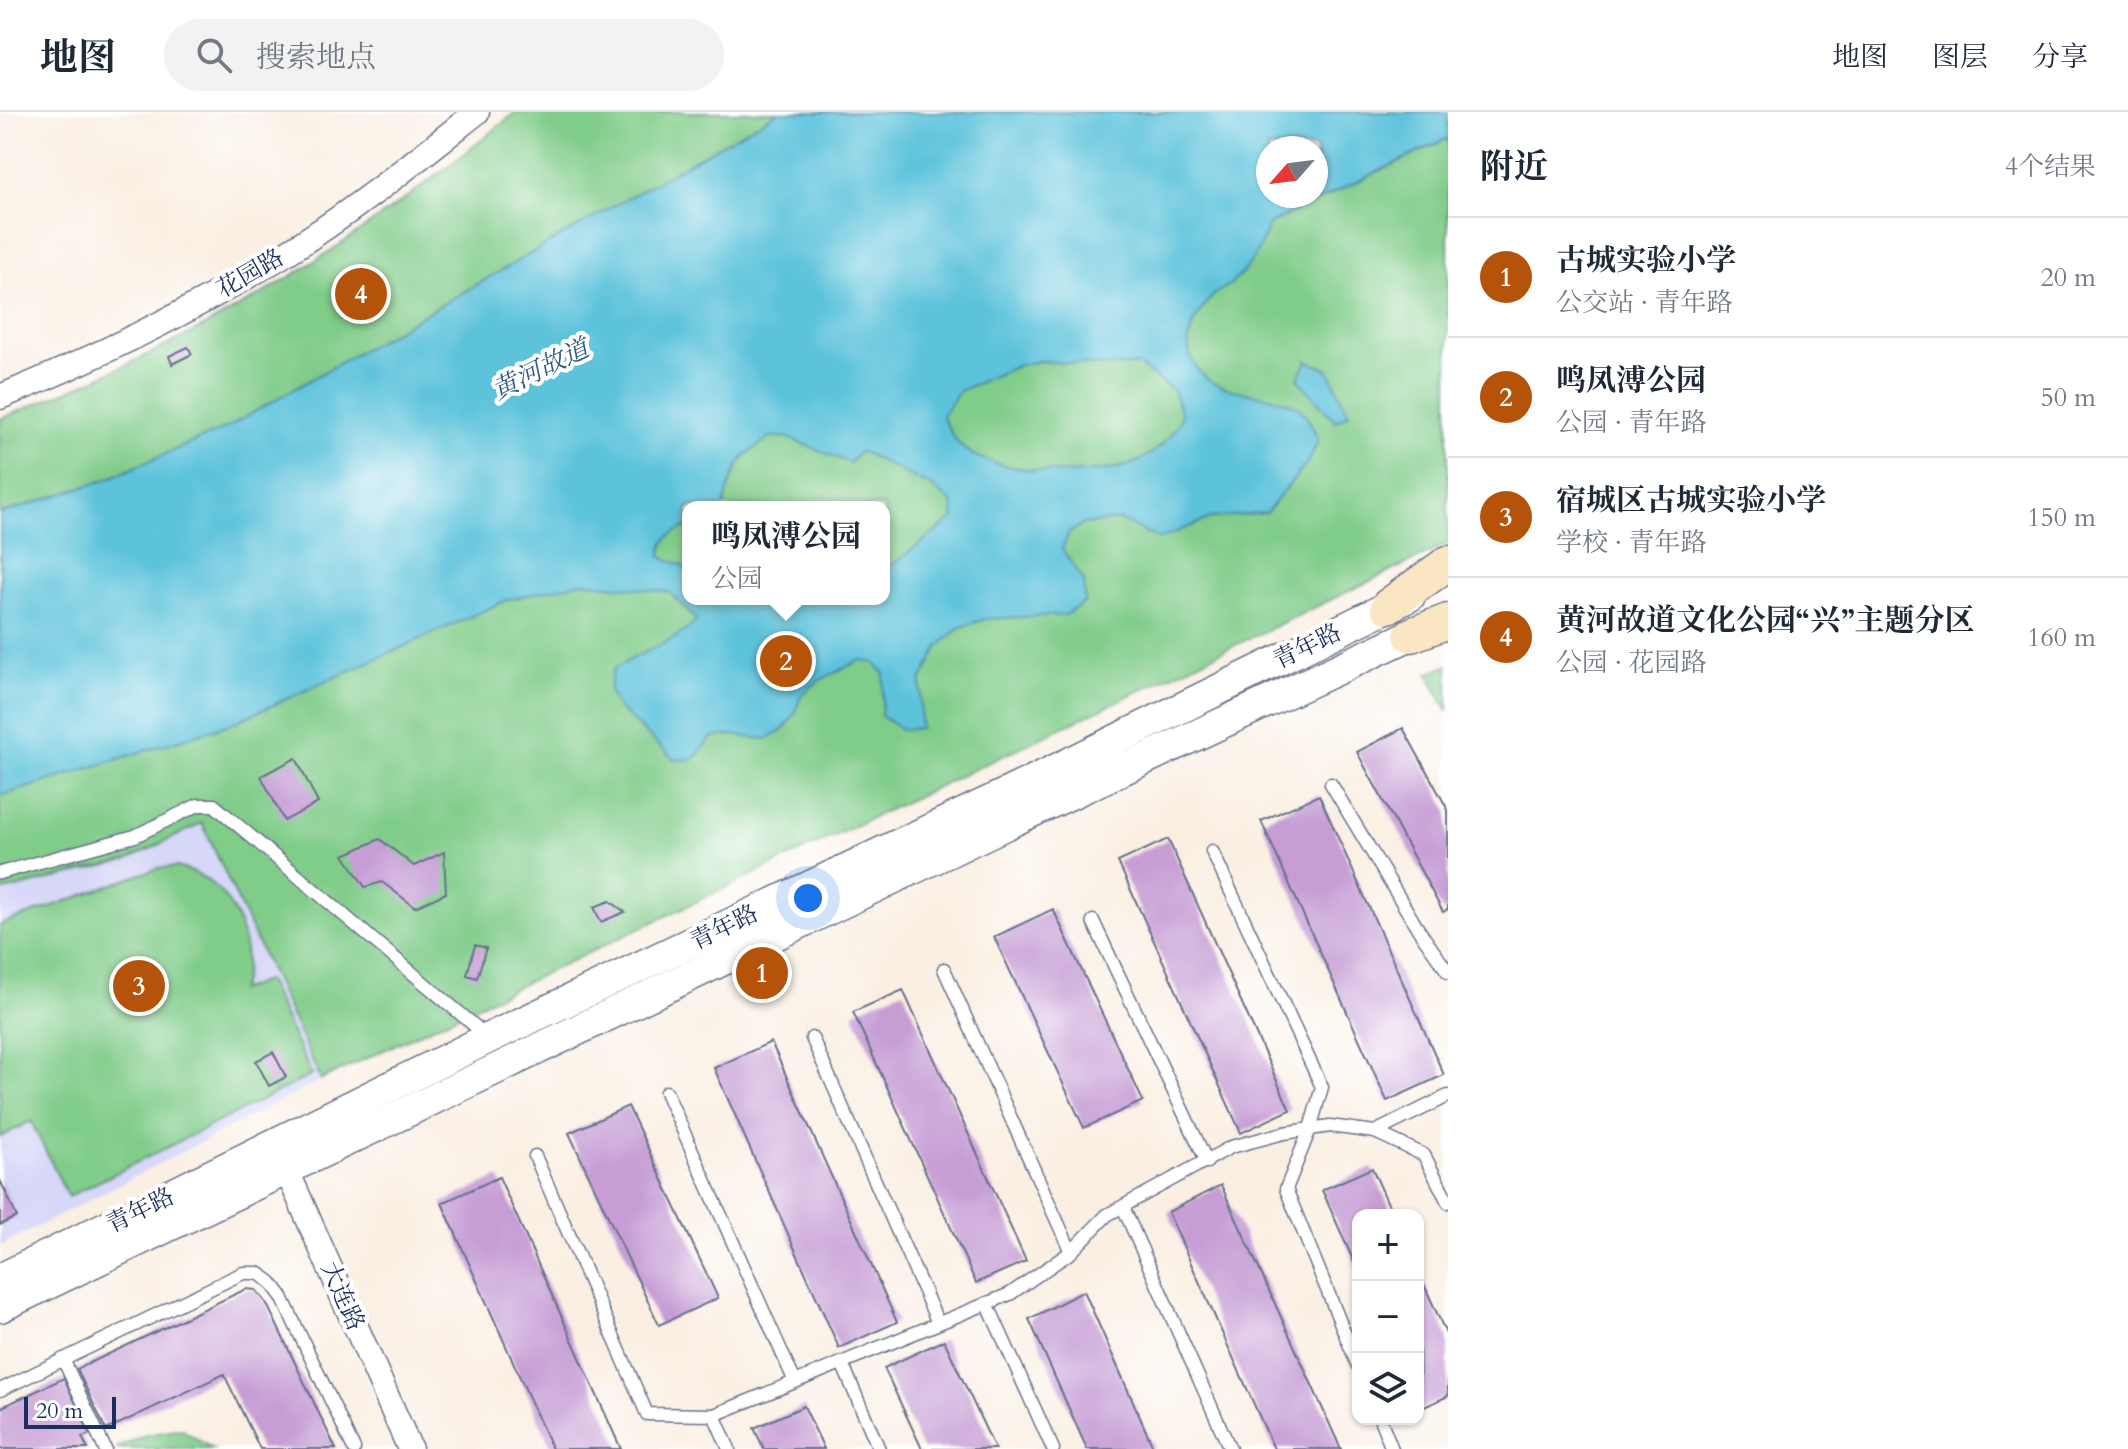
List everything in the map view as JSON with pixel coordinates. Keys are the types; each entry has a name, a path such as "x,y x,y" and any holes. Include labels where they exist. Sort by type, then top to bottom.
{"main road":[{"path":"1388,606 1448,563"},
{"path":"1411,635 1448,619"}],"street":[{"name":"花园路","path":"0,397 183,312 281,256 404,170 477,112"},
{"name":"青年路","path":"0,1307 281,1156 489,1038 1028,783 1448,577"},
{"name":"青年路","path":"0,1279 281,1156 1411,635"},
{"name":"大连路","path":"281,1156 410,1449"}],"lane":[{"path":"1331,784 1418,929 1448,972"},
{"path":"0,873 135,836 190,808 206,803 214,805 489,1038"},
{"path":"1212,851 1322,1087 1310,1129 1286,1189 1353,1353"},
{"path":"1093,921 1207,1162"},
{"path":"944,969 1071,1252"},
{"path":"812,1038 938,1323"},
{"path":"666,1092 795,1382"},
{"path":"1375,1132 1448,1096"},
{"path":"535,1156 647,1414 714,1415 1010,1294 1071,1252 1107,1215 1231,1147 1284,1133 1330,1126 1375,1132 1424,1155 1448,1202"},
{"path":"1123,1207 1230,1449"},
{"path":"0,1390 243,1273 258,1273 271,1282 291,1312 354,1449"},
{"path":"987,1303 1053,1449"},
{"path":"63,1359 105,1449"},
{"path":"842,1363 879,1449"},
{"path":"714,1415 729,1449"},
{"path":"1382,1425 1392,1449"}],"shaded area":[{"path":"202,823 321,1080 0,1246 0,892 128,860"}],"green space":[{"path":"516,112 778,112 228,427 105,480 0,514 0,419 137,360 256,298 371,224"},
{"path":"1448,138 1448,544 321,1080 202,823 128,860 0,892 0,796 233,723 507,600 758,426 1269,224 1302,208 1328,208 1328,196"},
{"path":"1448,665 1448,712 1428,674"},
{"path":"176,867 195,873 212,884 225,898 242,933 245,972 240,991 267,980 312,1075 68,1197 31,1121 0,1137 0,925 158,868"},
{"path":"181,1429 213,1449 116,1449 146,1435"}],"water":[{"name":"黄河故道","path":"778,112 1448,112 1448,138 1328,196 1328,136 1256,136 1256,208 1302,208 1269,224 1246,268 1232,283 1216,293 1198,314 1188,347 1197,368 1217,384 1298,407 1311,424 1318,441 1309,461 1266,513 1211,518 1159,539 1120,520 1083,524 1069,533 1062,549 1084,581 1085,602 1065,615 985,619 959,628 939,646 921,681 920,728 903,730 881,716 884,673 874,663 860,660 820,680 801,695 795,714 784,729 766,739 729,735 711,738 694,759 675,760 618,708 609,691 613,670 668,641 697,620 682,605 669,592 583,582 507,600 233,723 0,796 0,514 105,480 228,427","holes":["1040,361 1138,365 1173,390 1182,416 1160,446 1141,460 1124,466 1053,472 1004,465 967,451 959,444 942,416 959,391 1019,365"]},
{"path":"1307,361 1328,369 1349,414 1335,421 1298,379"}],"building":[{"path":"188,347 192,354 172,364 169,356"},
{"path":"1403,728 1448,810 1448,909 1443,912 1357,752"},
{"path":"296,758 318,803 284,821 261,776"},
{"path":"1319,795 1444,1075 1387,1101 1261,821"},
{"path":"380,839 414,866 444,852 446,893 415,907 382,882 365,887 344,855"},
{"path":"1168,839 1290,1110 1241,1133 1118,862"},
{"path":"610,901 625,912 601,922 594,907"},
{"path":"1053,909 1143,1101 1084,1128 994,937"},
{"path":"475,945 486,948 477,978 467,975"},
{"path":"903,990 1026,1261 976,1283 853,1012"},
{"path":"771,1042 897,1322 839,1348 714,1068"},
{"path":"273,1052 286,1077 269,1086 256,1061"},
{"path":"628,1106 718,1298 659,1325 569,1133"},
{"path":"1372,1168 1390,1209 1352,1209 1352,1258 1322,1190"},
{"path":"499,1177 621,1449 552,1449 442,1203"},
{"path":"0,1180 17,1217 0,1225"},
{"path":"1221,1185 1341,1449 1274,1449 1168,1212"},
{"path":"1424,1284 1448,1338 1448,1396 1424,1407"},
{"path":"246,1289 256,1290 266,1302 336,1449 260,1449 224,1374 106,1430 77,1369"},
{"path":"1084,1291 1154,1449 1087,1449 1029,1319"},
{"path":"944,1340 995,1449 922,1449 884,1368"},
{"path":"64,1378 90,1434 82,1437 88,1449 0,1449 0,1408"},
{"path":"804,1406 824,1449 764,1449 754,1428"}],"place":[{"name":"黄河故道文化公园“兴”主题分区","path":"361,294"},
{"name":"鸣凤溥公园","path":"786,661"},
{"name":"古城实验小学","path":"762,973"},
{"name":"宿城区古城实验小学","path":"139,986"}]}
